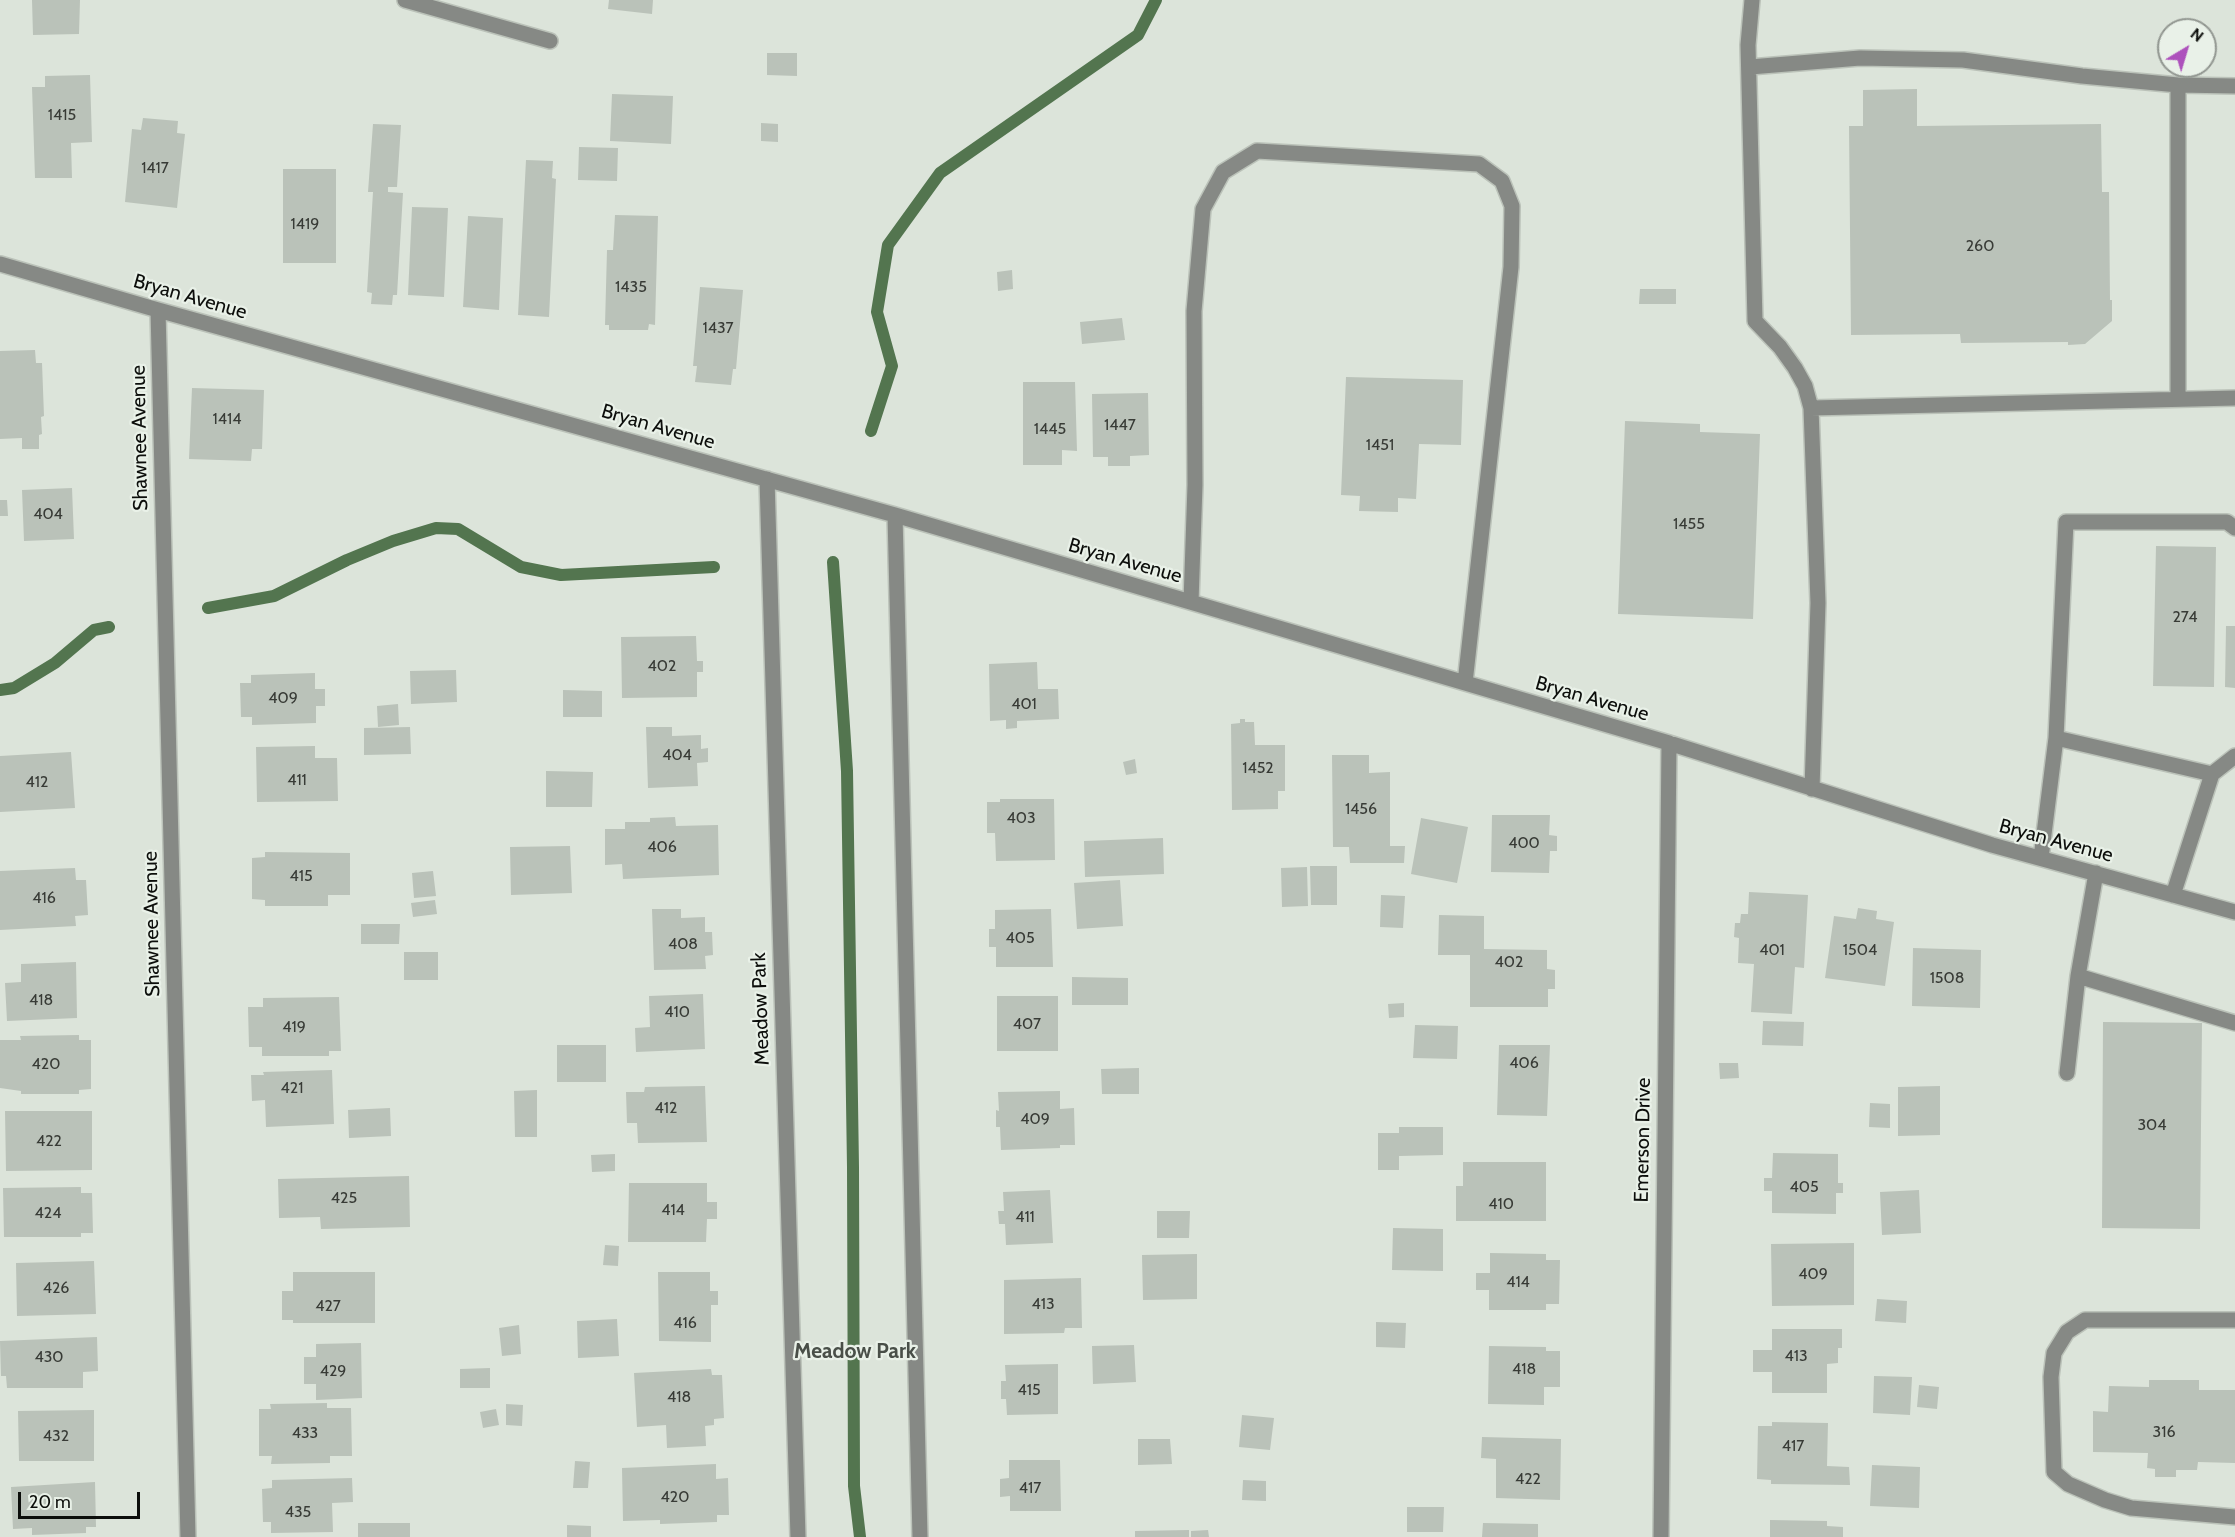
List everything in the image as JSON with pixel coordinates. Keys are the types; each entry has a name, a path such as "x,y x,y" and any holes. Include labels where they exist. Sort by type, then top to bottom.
{"street":[{"path":"405,0 550,41"},
{"path":"1752,0 1748,45 1755,321 1780,347 1795,368 1805,386 1811,408 1818,603 1812,789"},
{"path":"1750,67 1860,58 1964,60 2082,76 2178,85 2235,86"},
{"path":"2178,85 2178,399"},
{"path":"1191,602 1195,485 1194,311 1203,209 1223,172 1257,152 1479,165 1502,180 1512,206 1511,257 1465,683"},
{"name":"Bryan Avenue","path":"0,264 896,515 1669,743 1992,845 2235,912"},
{"name":"Shawnee Avenue","path":"158,310 188,1537"},
{"path":"1811,408 2235,398"},
{"name":"Meadow Park","path":"767,479 798,1537"},
{"path":"896,515 920,1537"},
{"path":"2041,858 2056,738 2066,522 2227,522 2235,528"},
{"path":"2056,738 2212,774"},
{"name":"Emerson Drive","path":"1661,1537 1669,743"},
{"path":"2174,895 2212,774 2235,756"},
{"path":"2067,1073 2078,976 2096,873"},
{"path":"2078,976 2235,1023"},
{"path":"2235,1320 2085,1320 2067,1332 2054,1353 2052,1377 2054,1472 2068,1484 2131,1508 2235,1517"}],"building":[{"path":"32,0 80,0 79,34 33,35"},
{"path":"609,0 653,0 652,14 608,9"},
{"path":"767,53 797,53 797,76 767,75"},
{"path":"90,75 92,142 71,143 72,178 35,178 32,87 45,87 45,76"},
{"path":"1917,89 1917,126 2101,124 2102,192 2109,192 2112,321 2085,344 2068,345 2068,342 1961,343 1960,334 1851,335 1849,126 1863,126 1863,90"},
{"path":"612,94 673,96 671,144 610,141"},
{"path":"143,118 178,121 177,133 185,134 177,208 125,202 132,129 141,130"},
{"path":"761,123 778,124 778,142 761,141"},
{"path":"373,124 401,125 397,187 388,187 388,192 403,193 397,295 393,295 392,305 371,304 372,293 367,292 373,192 368,192"},
{"path":"579,147 618,148 617,181 578,180"},
{"path":"526,160 553,161 552,178 556,179 549,317 518,315"},
{"path":"283,169 336,169 336,263 283,263"},
{"path":"412,207 448,208 444,297 408,295"},
{"path":"615,215 658,216 655,325 649,324 648,330 609,330 609,325 605,325 607,250 613,250"},
{"path":"468,216 503,218 499,310 463,307"},
{"path":"1012,270 1013,289 998,291 997,272"},
{"path":"700,287 743,290 736,369 733,369 731,385 695,382 697,366 693,366"},
{"path":"1640,289 1676,289 1676,304 1639,304"},
{"path":"1122,318 1125,340 1082,344 1080,322"},
{"path":"35,350 36,363 42,363 44,416 41,417 42,434 39,435 39,449 22,449 22,438 0,439 0,351"},
{"path":"1346,377 1463,380 1461,445 1419,444 1416,499 1398,498 1398,512 1359,511 1360,496 1341,495"},
{"path":"1023,382 1075,382 1077,451 1062,450 1062,465 1023,465"},
{"path":"192,388 264,390 262,449 252,449 251,461 189,459"},
{"path":"1148,393 1149,455 1130,456 1130,466 1108,466 1108,457 1093,457 1092,394"},
{"path":"1625,421 1700,424 1700,432 1760,434 1753,619 1618,614"},
{"path":"72,488 74,539 24,541 22,490"},
{"path":"0,500 7,500 8,516 0,516"},
{"path":"2156,546 2216,547 2214,687 2153,686"},
{"path":"2226,626 2235,626 2235,688 2225,687"},
{"path":"696,636 697,661 703,661 703,672 697,672 697,697 622,698 621,637"},
{"path":"1037,662 1038,689 1058,689 1059,719 1017,721 1017,728 1006,729 1006,720 990,721 989,664"},
{"path":"456,670 457,702 411,704 410,671"},
{"path":"315,673 315,689 325,689 325,706 316,706 316,723 252,725 252,717 241,717 240,683 251,683 251,675"},
{"path":"563,690 602,691 602,717 563,717"},
{"path":"398,704 399,725 378,727 377,706"},
{"path":"1240,719 1245,719 1245,722 1254,722 1255,745 1285,745 1285,791 1278,791 1278,809 1232,810 1231,724 1240,723"},
{"path":"410,727 411,754 364,755 364,728"},
{"path":"646,727 672,727 672,736 701,735 701,749 708,748 708,762 697,763 698,786 648,788"},
{"path":"315,746 315,758 337,758 338,801 257,802 256,747"},
{"path":"71,752 75,808 0,812 0,756"},
{"path":"1332,755 1369,755 1369,773 1390,772 1390,846 1405,846 1404,863 1350,863 1349,847 1333,847"},
{"path":"1135,759 1137,773 1126,775 1123,762"},
{"path":"546,771 593,772 592,807 546,807"},
{"path":"1000,799 1054,799 1055,860 996,861 995,833 987,833 987,802 1000,802"},
{"path":"1492,815 1550,815 1549,835 1557,836 1557,851 1550,851 1549,873 1491,872"},
{"path":"675,817 676,826 718,825 719,875 623,879 622,864 605,865 605,829 625,829 625,822 650,822 650,818"},
{"path":"1421,818 1468,827 1457,883 1411,874"},
{"path":"1163,838 1164,874 1085,877 1084,841"},
{"path":"570,846 572,893 511,895 510,847"},
{"path":"265,852 350,853 350,895 328,895 328,906 265,906 265,900 252,899 252,858 265,857"},
{"path":"1310,866 1337,866 1337,905 1311,905"},
{"path":"1307,867 1308,906 1282,907 1281,868"},
{"path":"75,868 76,880 86,880 88,915 75,916 76,926 0,930 0,871"},
{"path":"433,871 436,896 414,898 412,873"},
{"path":"1120,880 1123,926 1077,929 1074,883"},
{"path":"1749,892 1808,895 1804,968 1795,967 1792,1014 1751,1012 1754,964 1738,963 1739,938 1734,937 1735,923 1740,923 1741,914 1748,914"},
{"path":"1381,895 1405,896 1403,928 1380,927"},
{"path":"435,900 437,914 413,917 411,903"},
{"path":"1858,908 1877,911 1876,919 1894,922 1885,986 1825,978 1834,916 1856,919"},
{"path":"652,909 681,909 681,918 705,917 705,932 712,932 713,955 705,956 706,969 654,970"},
{"path":"1051,909 1053,967 996,967 996,947 989,947 989,929 995,929 995,910"},
{"path":"1439,915 1484,916 1484,949 1547,950 1547,969 1555,970 1555,989 1548,989 1548,1007 1470,1007 1470,955 1438,955"},
{"path":"361,924 400,924 399,944 361,944"},
{"path":"1913,948 1981,950 1980,1008 1912,1006"},
{"path":"404,952 438,952 438,980 404,980"},
{"path":"76,962 77,1018 7,1021 5,983 21,982 21,964"},
{"path":"1072,977 1128,978 1128,1005 1072,1005"},
{"path":"703,994 705,1049 636,1052 635,1028 650,1027 649,996"},
{"path":"997,996 1058,996 1058,1051 997,1051"},
{"path":"339,997 341,1051 329,1051 329,1056 262,1056 262,1047 249,1047 248,1007 263,1007 263,998"},
{"path":"1404,1003 1404,1017 1389,1018 1388,1004"},
{"path":"1763,1021 1804,1022 1803,1046 1762,1045"},
{"path":"2103,1022 2202,1023 2200,1229 2102,1228"},
{"path":"1415,1025 1458,1026 1457,1059 1413,1058"},
{"path":"79,1035 79,1040 91,1040 91,1089 79,1090 79,1094 21,1094 21,1091 0,1088 0,1040 21,1040 20,1036"},
{"path":"557,1045 606,1045 606,1082 557,1082"},
{"path":"1499,1045 1550,1045 1547,1116 1497,1115"},
{"path":"1719,1063 1738,1063 1739,1078 1720,1079"},
{"path":"1139,1068 1139,1094 1102,1094 1101,1069"},
{"path":"332,1070 334,1124 266,1127 265,1100 252,1101 251,1075 264,1075 263,1072"},
{"path":"705,1086 707,1142 638,1143 637,1123 627,1123 626,1092 644,1092 645,1087"},
{"path":"1940,1086 1940,1135 1898,1136 1898,1087"},
{"path":"537,1090 537,1137 515,1137 514,1091"},
{"path":"1060,1091 1060,1109 1074,1108 1075,1145 1060,1145 1060,1148 1001,1150 1000,1127 996,1127 996,1110 999,1111 998,1092"},
{"path":"1870,1103 1890,1104 1890,1128 1869,1127"},
{"path":"390,1108 391,1136 349,1138 348,1110"},
{"path":"5,1111 92,1111 92,1170 6,1171"},
{"path":"1399,1127 1443,1127 1443,1155 1399,1156 1399,1170 1378,1170 1378,1133 1399,1133"},
{"path":"1773,1153 1838,1154 1838,1183 1843,1183 1843,1193 1836,1193 1836,1214 1772,1213 1772,1191 1764,1191 1764,1178 1772,1178"},
{"path":"615,1154 615,1171 592,1172 591,1155"},
{"path":"1463,1162 1546,1162 1546,1221 1456,1221 1456,1186 1463,1186"},
{"path":"409,1176 410,1227 321,1229 320,1217 279,1218 278,1179"},
{"path":"629,1183 707,1183 707,1202 717,1202 717,1219 707,1219 706,1242 628,1242"},
{"path":"81,1187 81,1193 92,1193 93,1233 81,1233 81,1237 4,1237 3,1188"},
{"path":"1050,1190 1053,1243 1006,1245 1005,1224 999,1224 998,1211 1004,1211 1003,1192"},
{"path":"1919,1190 1921,1233 1882,1235 1880,1192"},
{"path":"1157,1211 1190,1211 1189,1238 1157,1238"},
{"path":"1393,1228 1443,1229 1443,1271 1392,1270"},
{"path":"1854,1243 1854,1305 1772,1306 1771,1244"},
{"path":"605,1245 619,1246 618,1266 603,1265"},
{"path":"1490,1253 1546,1254 1546,1260 1560,1260 1559,1304 1546,1304 1546,1310 1489,1310 1489,1290 1476,1290 1476,1273 1490,1273"},
{"path":"1197,1254 1197,1299 1143,1300 1142,1255"},
{"path":"94,1261 96,1314 17,1316 16,1263"},
{"path":"293,1272 375,1272 375,1323 293,1323 293,1320 282,1320 282,1291 293,1291"},
{"path":"658,1272 710,1272 710,1291 718,1291 718,1305 711,1305 711,1342 659,1341"},
{"path":"1081,1278 1082,1328 1065,1328 1064,1333 1004,1334 1004,1280"},
{"path":"1877,1299 1907,1301 1906,1323 1875,1321"},
{"path":"617,1319 619,1356 578,1358 577,1321"},
{"path":"1376,1322 1406,1323 1405,1348 1376,1347"},
{"path":"519,1325 521,1354 502,1356 499,1328"},
{"path":"1772,1329 1842,1329 1842,1348 1838,1348 1838,1363 1827,1364 1827,1393 1772,1393 1772,1372 1753,1372 1753,1350 1772,1350"},
{"path":"97,1337 98,1371 83,1372 83,1388 7,1388 6,1376 1,1376 0,1341"},
{"path":"361,1343 362,1398 316,1400 316,1384 304,1384 304,1357 316,1357 316,1344"},
{"path":"1134,1345 1136,1382 1093,1384 1092,1346"},
{"path":"1489,1346 1546,1347 1546,1351 1560,1351 1560,1387 1544,1387 1544,1405 1488,1404"},
{"path":"1058,1364 1058,1414 1007,1415 1006,1399 1001,1399 1001,1381 1006,1381 1005,1365"},
{"path":"490,1368 490,1388 460,1388 460,1369"},
{"path":"711,1369 712,1375 722,1375 724,1418 714,1419 714,1425 705,1426 706,1446 667,1448 666,1425 637,1427 634,1373"},
{"path":"1874,1376 1912,1377 1910,1415 1873,1413"},
{"path":"2149,1380 2199,1380 2199,1390 2235,1390 2235,1463 2198,1462 2197,1470 2176,1470 2176,1477 2155,1477 2155,1469 2147,1468 2148,1453 2093,1452 2093,1411 2108,1412 2109,1386 2149,1387"},
{"path":"1919,1385 1939,1387 1937,1409 1917,1407"},
{"path":"327,1403 327,1408 351,1408 352,1456 330,1456 330,1463 271,1464 272,1456 259,1456 259,1409 271,1409 270,1404"},
{"path":"506,1404 523,1405 522,1426 506,1425"},
{"path":"496,1409 499,1425 483,1428 480,1412"},
{"path":"94,1410 94,1461 19,1461 18,1411"},
{"path":"1242,1415 1274,1418 1270,1450 1239,1447"},
{"path":"1772,1422 1828,1423 1827,1466 1849,1467 1850,1485 1771,1484 1771,1480 1757,1479 1758,1426 1772,1426"},
{"path":"1482,1437 1561,1439 1560,1500 1496,1498 1496,1459 1481,1458"},
{"path":"1138,1439 1170,1439 1172,1464 1138,1465"},
{"path":"1009,1460 1060,1460 1061,1511 1010,1511 1010,1496 1000,1497 1000,1479 1009,1478"},
{"path":"575,1461 590,1462 588,1488 573,1488"},
{"path":"716,1464 716,1479 728,1478 729,1515 717,1515 717,1522 660,1524 660,1520 623,1521 622,1468"},
{"path":"1872,1465 1920,1467 1919,1508 1870,1506"},
{"path":"352,1478 353,1502 332,1503 333,1532 271,1533 271,1522 263,1522 262,1489 272,1488 272,1480"},
{"path":"1243,1480 1266,1481 1266,1501 1242,1500"},
{"path":"95,1482 96,1527 86,1527 86,1533 32,1535 32,1528 13,1529 11,1487"},
{"path":"1407,1507 1444,1507 1443,1532 1407,1532"},
{"path":"1770,1520 1827,1521 1827,1526 1843,1527 1843,1537 1770,1537"},
{"path":"358,1523 410,1523 410,1537 358,1537"},
{"path":"1483,1523 1538,1524 1538,1537 1482,1537"},
{"path":"567,1525 591,1526 591,1537 567,1537"},
{"path":"1189,1530 1189,1537 1135,1537 1135,1531"},
{"path":"1208,1530 1209,1537 1191,1537 1191,1531"}],"waterway":[{"path":"871,431 892,366 877,312 888,245 940,173 1138,35 1156,0"},
{"path":"208,608 274,596 347,560 393,541 436,528 458,529 521,567 561,575 714,567"},
{"path":"833,562 847,771 853,1167 854,1486 860,1537"},
{"path":"0,690 14,688 55,663 94,630 109,627"}],"district":[{"name":"Meadow Park","path":"855,1352"}]}
